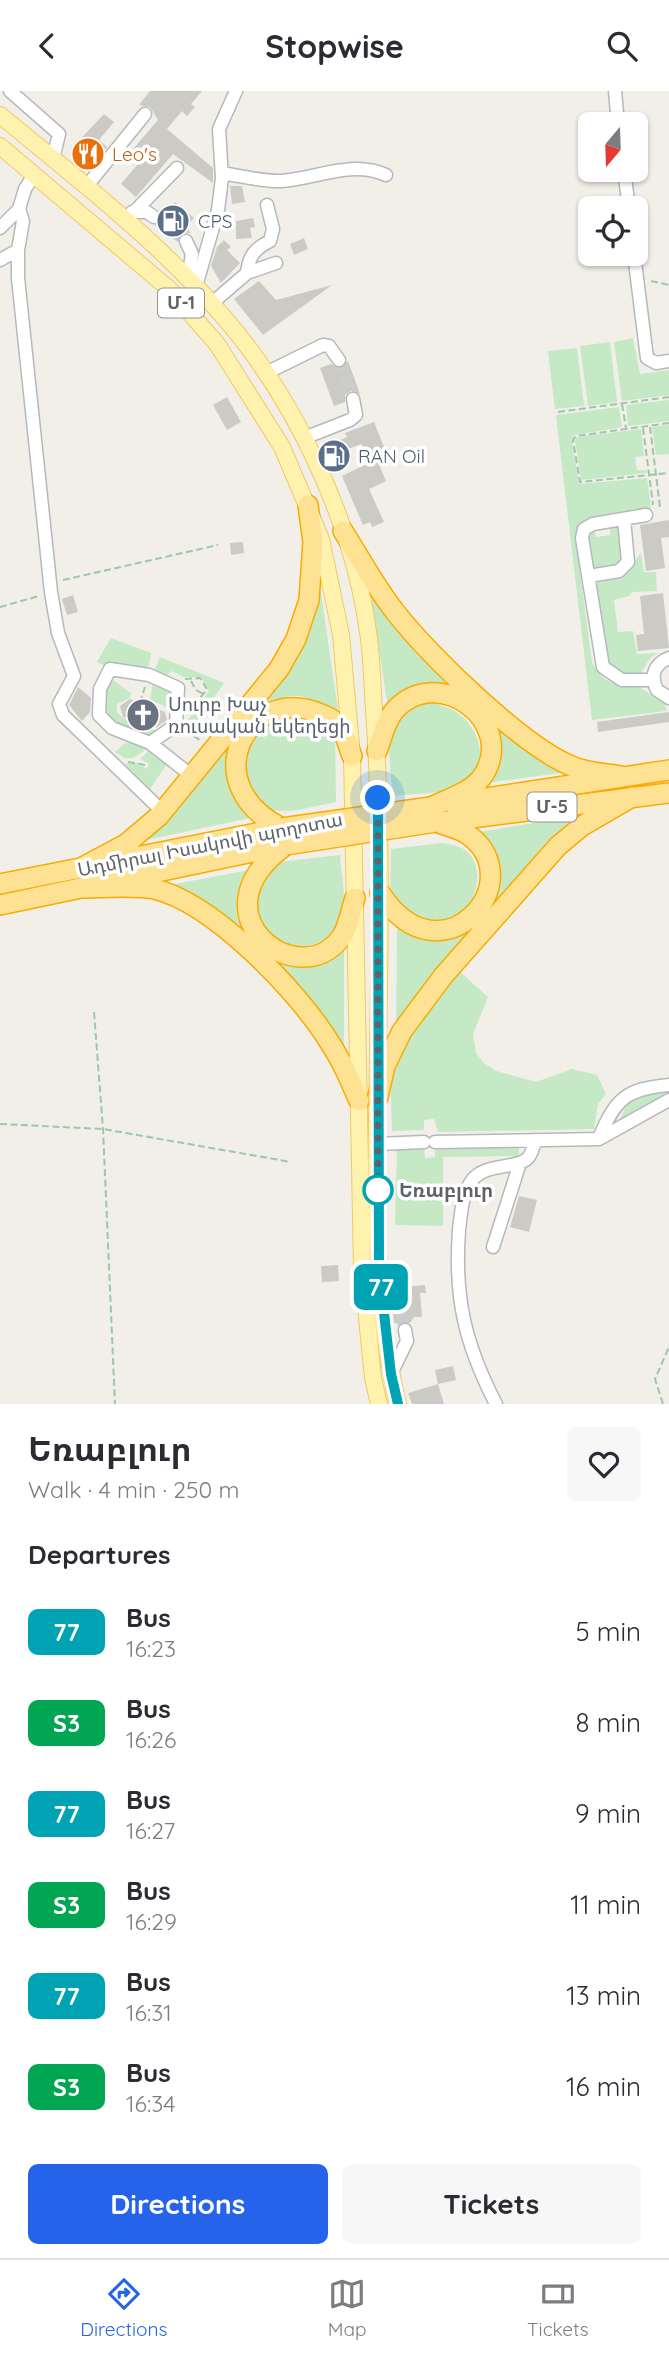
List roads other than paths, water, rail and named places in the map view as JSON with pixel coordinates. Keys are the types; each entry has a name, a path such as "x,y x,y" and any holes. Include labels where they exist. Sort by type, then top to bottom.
{"highway":[{"path":"80,878 163,812 279,669 296,639 309,600 314,570 308,505"},
{"path":"343,531 388,601 415,636 502,718 532,742 575,768 621,776"},
{"path":"377,751 388,719 412,697 446,693 461,699 476,710 490,739 488,767 477,783 434,815 465,832 484,851 491,873 490,884 476,913 450,930 422,930 393,913 380,893"},
{"path":"352,756 337,722 313,711 286,709 255,724 236,753 236,778 247,801 284,836 260,867 247,899 247,918 267,944 300,956 314,955 330,948 342,937 355,898"},
{"name":"Ադմիրալ Իսակովի պողոտա","path":"434,815 621,776 669,771"},
{"name":"Ադմիրալ Իսակովի պողոտա","path":"0,905 80,878 284,836 434,815 669,793"},
{"path":"80,878 152,889 181,899 211,916 267,967 311,1014 368,1099 402,1031 444,975 558,846 582,826 632,797"},
{"name":"Ադմիրալ Իսակովի պողոտա","path":"0,884 80,878"}],"main road":[{"name":"Մ-1","path":"1,117 86,187 128,214 211,304 266,373 304,437 325,480 343,531 368,630 377,751 380,893 368,1099 362,1268 373,1378 379,1404"},
{"name":"Մ-1","path":"0,146 169,288 217,344 282,447 321,539 341,635 352,756 355,898 368,1099 378,1144 379,1269 391,1374 398,1404"}],"street":[{"path":"10,91 59,134 53,159"},
{"path":"192,282 218,210 222,173 219,128 236,91"},
{"path":"614,91 617,112"},
{"path":"86,187 145,114"},
{"path":"128,214 177,168"},
{"path":"222,173 281,181 354,168 371,168 386,175"},
{"path":"0,228 19,209 25,189 34,175"},
{"path":"247,273 251,254 270,241 272,229 267,205"},
{"path":"19,209 23,221 18,250 51,592 58,633 70,672 74,676 59,704 63,715 163,812"},
{"path":"128,214 147,212 154,217"},
{"path":"186,241 192,254 192,282"},
{"path":"0,260 18,250"},
{"path":"211,304 247,273 276,264"},
{"path":"635,266 647,358 656,363 669,361"},
{"path":"266,373 323,345 329,346 339,361"},
{"path":"304,437 351,420 356,415 353,398"},
{"path":"650,512 593,524 584,529 582,538 603,667 622,680 653,680"},
{"path":"589,576 613,573 628,562 624,519"},
{"path":"669,659 657,665 653,680 657,690 669,698"},
{"path":"150,743 176,725 178,688 149,675 110,669 100,689 99,715 112,728 150,743 192,776"},
{"path":"599,1139 625,1095 640,1088 669,1085"},
{"path":"378,1144 599,1139 669,1100"},
{"path":"493,1247 520,1163 531,1154 536,1140"},
{"path":"496,1404 480,1372 463,1324 456,1274 460,1226 467,1188 475,1176 502,1164 520,1163"},
{"path":"379,1269 396,1295"},
{"path":"391,1374 407,1341 405,1330"}],"tunnel":[{"path":"154,217 186,241"},
{"path":"339,360 353,399"},
{"path":"396,1295 405,1330"}],"place":[{"name":"Leo's","path":"88,154"},
{"name":"CPS","path":"173,221"},
{"name":"RAN Oil","path":"334,456"},
{"name":"Սուրբ Խաչ ռուսական եկեղեցի","path":"143,715"},
{"name":"Եռաբլուր","path":"378,1190"}]}
